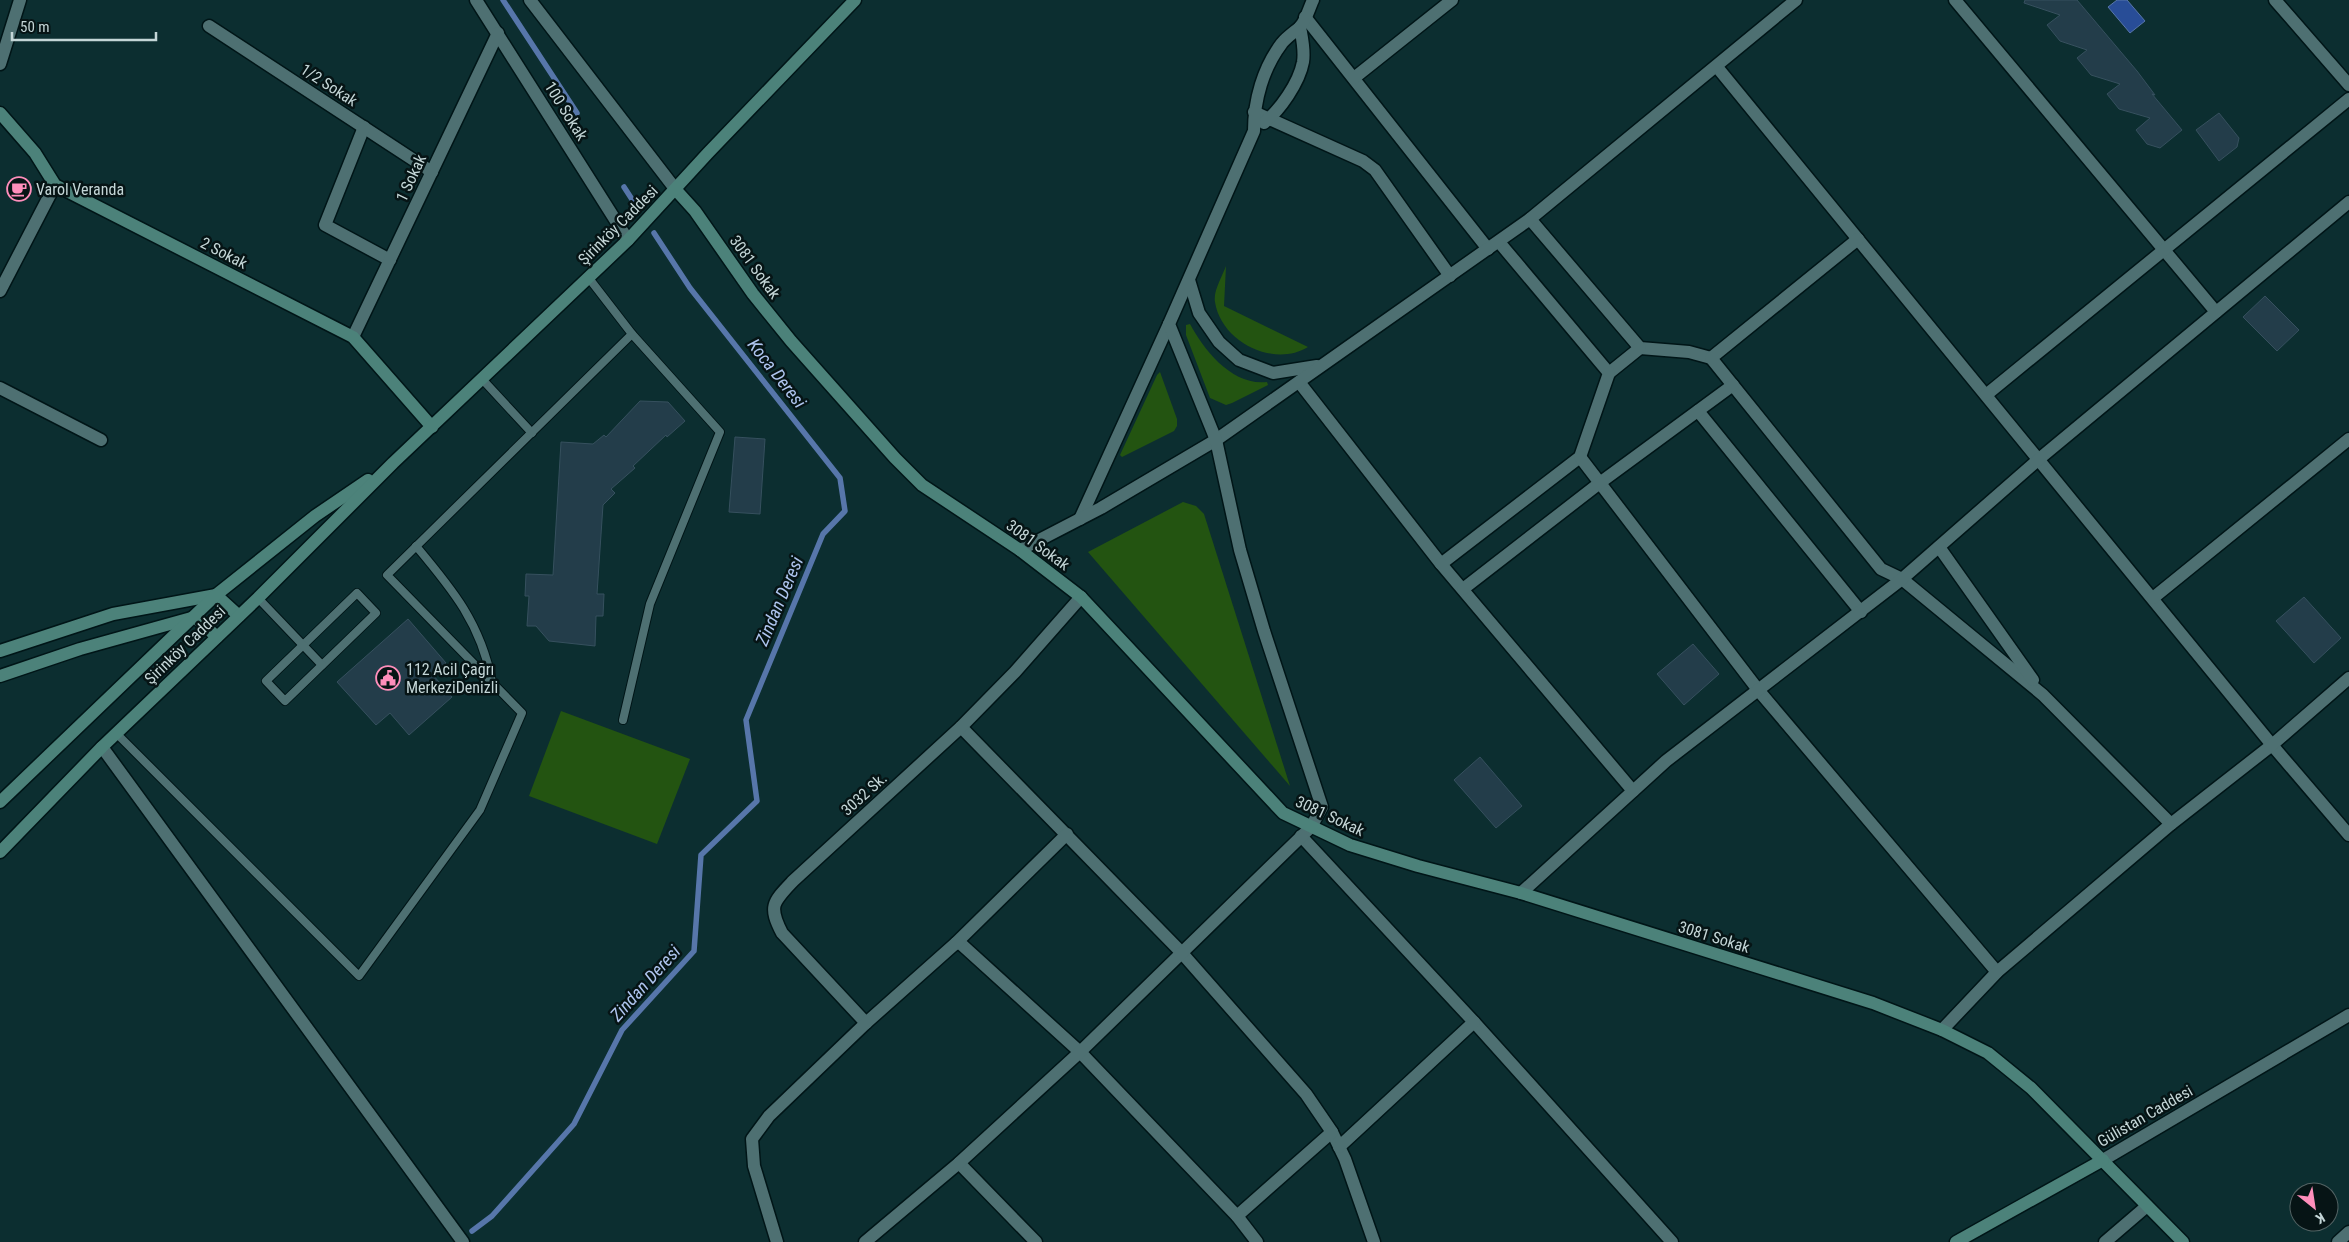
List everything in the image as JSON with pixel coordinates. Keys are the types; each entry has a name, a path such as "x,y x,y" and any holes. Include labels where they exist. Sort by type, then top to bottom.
{"street":[{"path":"0,64 20,0"},
{"name":"100 Sokak","path":"476,0 628,240"},
{"path":"530,0 676,190"},
{"name":"Şirinköy Caddesi","path":"0,852 116,733 258,598 393,463 628,240 708,153 855,0"},
{"path":"1080,519 1189,280 1254,131 1254,112 1258,90 1275,53 1290,34 1303,22 1313,0"},
{"path":"1354,78 1452,0"},
{"path":"1020,550 1080,519 1216,440 1488,250 1530,219 1717,67 1796,0"},
{"path":"1955,0 2216,312"},
{"path":"2275,0 2349,85"},
{"path":"1303,22 1354,78 1488,250"},
{"path":"1254,131 1269,119 1282,104 1301,68 1304,47 1303,22"},
{"name":"1/2 Sokak","path":"209,26 432,172"},
{"name":"1 Sokak","path":"353,337 498,33"},
{"path":"1717,67 2272,744 2349,835"},
{"path":"1986,395 2349,99"},
{"path":"1254,112 1364,161 1375,170 1450,276"},
{"path":"0,113 35,153 55,185 0,291"},
{"path":"364,127 325,225 390,260"},
{"name":"2 Sokak","path":"55,185 353,337 432,427"},
{"name":"3081 Sokak","path":"676,190 695,211 753,294 895,458 922,485 1020,550 1081,596 1283,812 1310,827 1350,845 1521,893 1873,1004 1942,1030 1988,1053 2031,1088 2183,1242"},
{"path":"1521,893 1666,761 1902,579 2038,459 2349,202"},
{"path":"1530,219 1640,348"},
{"path":"1711,358 1858,239"},
{"path":"1498,242 1609,373"},
{"path":"1189,280 1199,313 1219,342 1239,360 1273,372 1296,371 1322,365"},
{"path":"864,1242 959,1163 1080,1052 1310,827 1322,807 1264,631 1246,568 1216,440 1169,324"},
{"path":"1442,564 1580,457 1609,373 1640,348 1689,352 1711,358 1882,569 1902,579 2043,695 2171,824"},
{"path":"1299,382 1442,564 1633,791"},
{"path":"1463,589 1601,482 1733,385"},
{"path":"0,388 101,440"},
{"path":"1698,411 1860,612"},
{"path":"2153,598 2349,438"},
{"path":"1580,457 1759,691 1997,972"},
{"name":"Şirinköy Caddesi","path":"0,802 195,618 216,595 315,516 393,463"},
{"path":"1938,547 2043,695"},
{"path":"0,651 113,614 216,595 239,616"},
{"name":"3032 Sk.","path":"866,1023 782,932 773,915 776,898 961,727 1016,672 1081,596"},
{"path":"0,676 80,649 195,618 217,637"},
{"path":"1942,1030 1997,972 2171,824 2272,744 2349,678"},
{"path":"961,727 1181,952 1306,1094 1332,1132 1339,1147 1374,1242"},
{"path":"102,747 463,1242"},
{"path":"777,1242 754,1166 752,1139 769,1116 866,1023 956,943 1067,834"},
{"path":"1301,836 1474,1022 1672,1242"},
{"path":"956,943 961,944 1080,1052 1237,1216 1257,1242"},
{"name":"Gülistan Caddesi","path":"1956,1242 2103,1160 2349,1015"},
{"path":"1339,1147 1474,1022"},
{"path":"1237,1216 1332,1132"},
{"path":"959,1163 1036,1242"},
{"path":"2106,1242 2147,1206"},
{"path":"2338,1242 2349,1232"}],"lane":[{"path":"588,278 632,334 720,432 650,604 623,720"},
{"path":"116,733 359,976 480,810 522,714 387,575 632,334"},
{"path":"482,379 532,433"},
{"path":"416,546 445,580 475,627 487,654 493,683"},
{"path":"357,593 376,613 285,701 266,681 304,645 357,593"},
{"path":"258,598 322,665"}],"green space":[{"path":"1226,266 1224,306 1308,347 1294,353 1265,353 1238,339 1227,329 1219,316 1215,302 1217,289"},
{"path":"1190,324 1211,355 1231,372 1254,382 1267,382 1268,385 1226,405 1210,398 1186,335 1186,325"},
{"path":"1160,372 1177,419 1177,426 1174,431 1122,457 1120,455"},
{"path":"1183,502 1196,506 1204,514 1290,786 1088,552"},
{"path":"561,711 690,759 657,844 529,796"}],"water":[{"path":"2117,0 2127,0 2145,21 2130,33 2108,7"}],"building":[{"path":"2025,0 2077,0 2137,71 2155,95 2152,94 2182,130 2160,148 2147,144 2136,130 2150,118 2119,109 2107,94 2120,84 2091,75 2077,58 2087,50 2060,41 2047,25 2060,15 2024,3"},
{"path":"2219,113 2239,138 2237,147 2219,161 2196,130"},
{"path":"2265,296 2299,330 2277,351 2243,317"},
{"path":"640,401 668,402 685,421 667,437 666,435 633,466 635,468 611,489 615,493 603,505 597,594 604,594 603,616 596,616 595,646 549,641 536,626 527,626 529,596 525,596 526,574 553,575 561,442 593,444 604,435 606,437"},
{"path":"735,437 765,439 760,514 729,512"},
{"path":"2304,597 2341,638 2314,663 2276,621"},
{"name":"112 Acil Çağrı MerkeziDenizli","path":"408,619 446,663 433,675 452,697 409,735 390,713 376,725 337,682"},
{"path":"1693,644 1719,674 1684,705 1657,674"},
{"path":"1480,757 1522,806 1496,828 1454,780"}],"waterway":[{"name":"Koca Deresi","path":"503,0 577,113"},
{"name":"Koca Deresi","path":"624,187 635,204"},
{"name":"Zindan Deresi","path":"472,1231 492,1216 574,1124 622,1030 694,951 701,855 757,801 746,720 823,534 845,511 840,478 690,288 654,233"}],"place":[{"name":"Varol Veranda","path":"19,189"},
{"name":"112 Acil Çağrı MerkeziDenizli","path":"388,678"}]}
